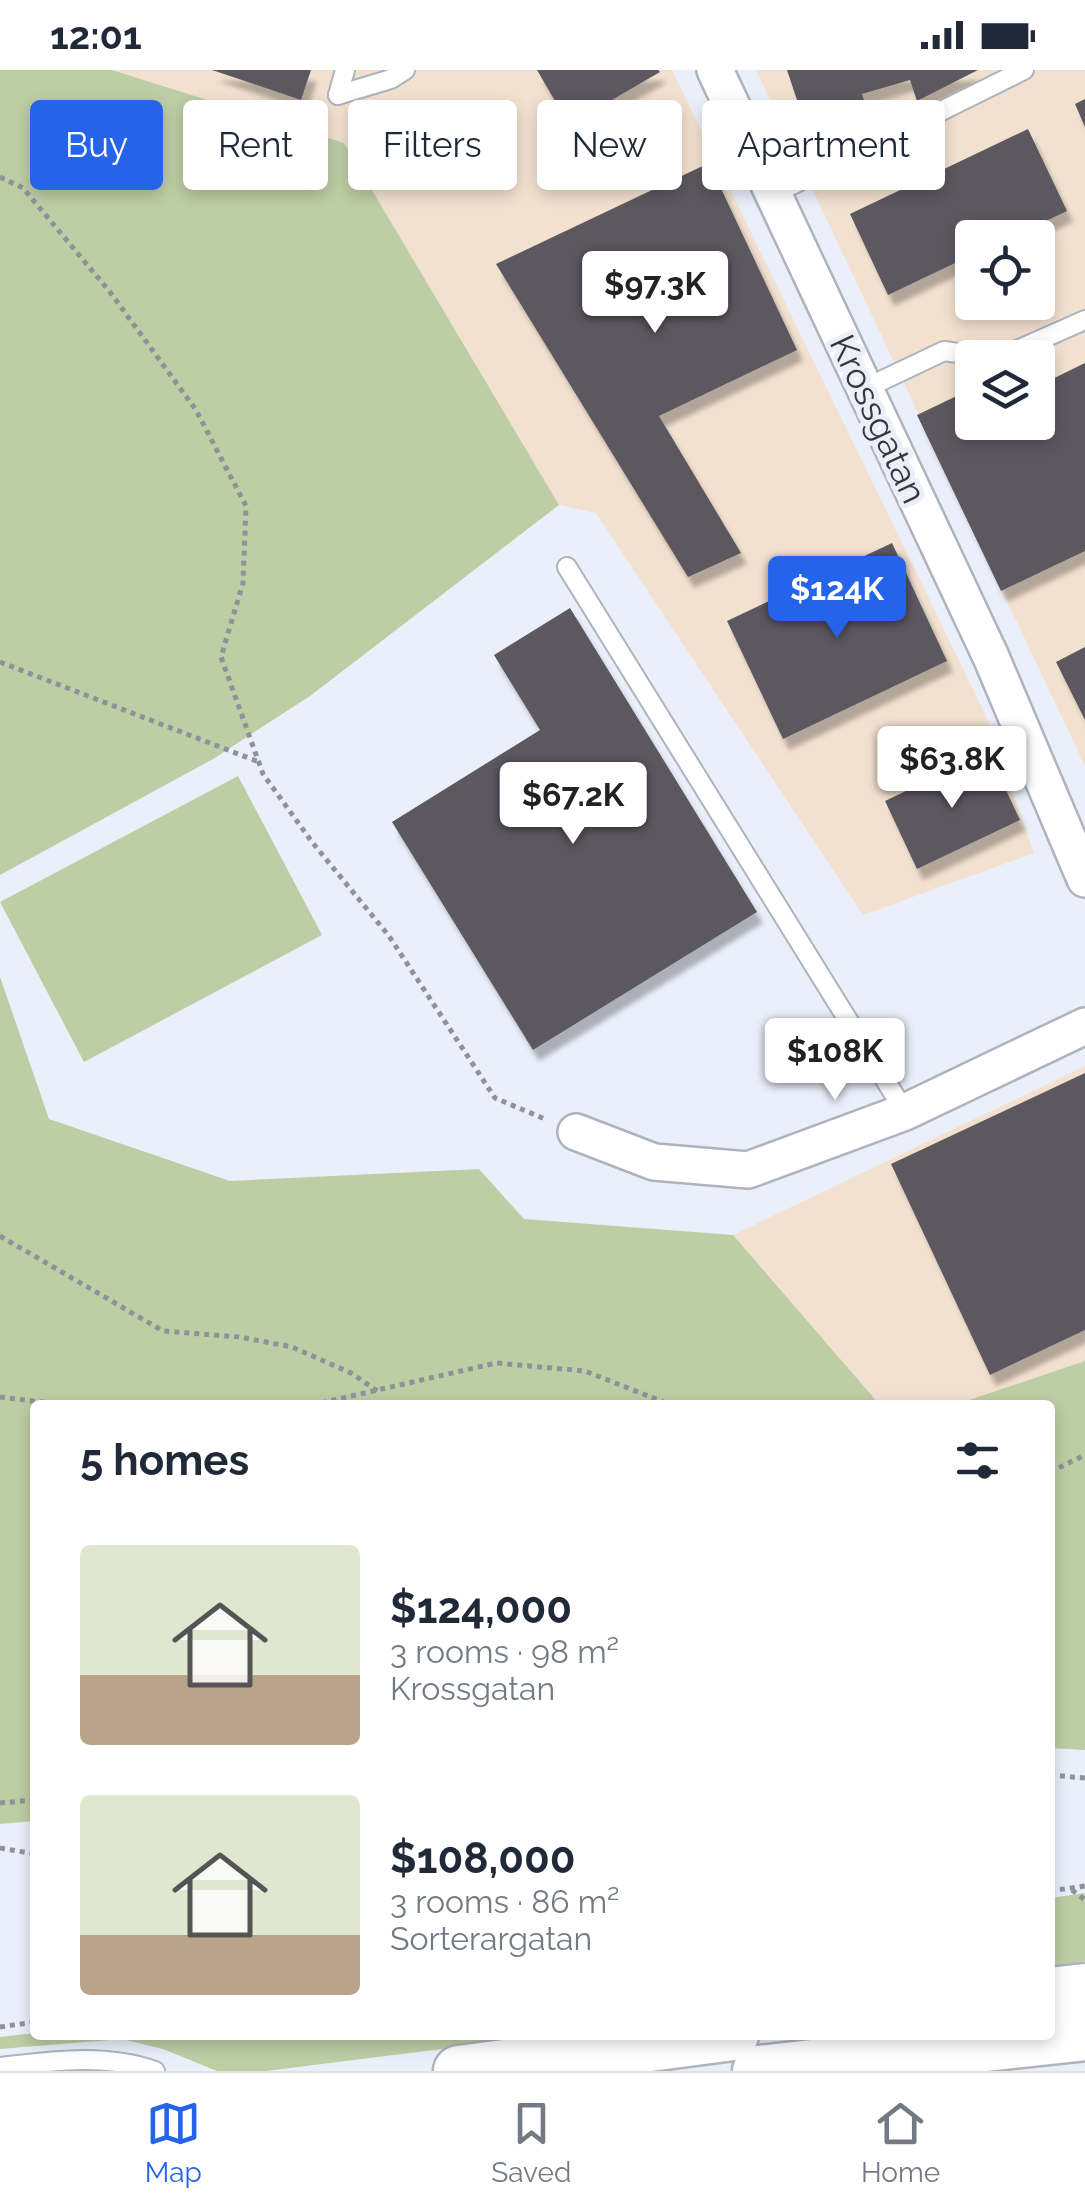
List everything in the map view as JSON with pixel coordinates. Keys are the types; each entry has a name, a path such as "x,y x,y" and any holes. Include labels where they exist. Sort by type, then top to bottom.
{"street":[{"name":"Krossgatan","path":"715,70 991,657 1085,879"},
{"path":"576,1132 654,1162 748,1170 905,1112 1085,1026"},
{"path":"1055,1993 1085,1989"},
{"path":"1055,2038 1085,2035"},
{"path":"458,2071 695,2040"},
{"path":"758,2071 1040,2040"}],"lane":[{"path":"344,70 338,95 405,70"},
{"path":"772,194 1024,70"},
{"path":"1038,340 1085,320"},
{"path":"864,389 944,351 955,352"},
{"path":"567,566 905,1112"},
{"path":"0,2067 60,2060 109,2061 155,2071"}],"path":[{"path":"0,177 23,188 110,292 196,410 246,506 243,583 221,657 263,774 312,842 389,936 495,1098 576,1132"},
{"path":"0,662 260,762"},
{"path":"0,1236 163,1331 240,1337 292,1347 351,1374 379,1392"},
{"path":"338,1400 496,1363 585,1371 658,1400"},
{"path":"0,1397 30,1401"},
{"path":"1055,1470 1085,1455"},
{"path":"1055,1775 1085,1778"},
{"path":"0,1803 30,1800"},
{"path":"0,1848 30,1853"},
{"path":"1055,1890 1085,1886"},
{"path":"1070,1888 1085,1900"},
{"path":"0,2026 30,2023"}],"shaded area":[{"path":"112,70 672,70 702,132 702,190 730,190 987,718 1034,853 863,915 596,513 559,505 372,190 517,190 517,100 348,100 348,150 344,143 328,138 328,100 207,100"},
{"path":"756,70 1085,70 1085,766 813,190 945,190 945,100 770,100"},
{"path":"1085,1066 1085,1361 969,1400 876,1400 733,1235"}],"green space":[{"path":"0,70 112,70 207,100 183,100 183,190 328,190 328,138 344,143 348,150 348,190 372,190 559,505 310,696 213,759 0,875"},
{"path":"238,776 322,935 84,1062 0,902"},
{"path":"0,977 49,1119 230,1181 479,1169 524,1219 733,1235 876,1400 30,1400 30,1821 0,1824"},
{"path":"1085,1361 1085,1750 1055,1748 1055,1400 969,1400"},
{"path":"1085,1893 1085,1961 1055,1969 1055,1897"},
{"path":"30,2034 30,2040 110,2040 0,2049 0,2037"},
{"path":"126,2040 515,2040 266,2071 217,2071 163,2049"}],"building":[{"path":"212,70 311,70 301,100"},
{"path":"537,70 660,72 612,100 554,100"},
{"path":"787,70 978,70 919,100 910,80 862,94 864,100 797,100"},
{"path":"1085,99 1085,127 1075,104"},
{"path":"1028,129 1067,211 1048,220 955,220 955,263 888,295 850,214 900,190 945,190 945,169"},
{"path":"702,166 702,190 722,190 797,350 659,416 741,553 688,577 496,264 652,190 682,190 682,176"},
{"path":"1085,363 1085,551 1001,591 917,415 955,397 955,440 1055,440 1055,378"},
{"path":"892,543 947,661 783,739 727,621"},
{"path":"570,608 757,912 533,1050 392,822 540,730 494,655"},
{"path":"1085,647 1085,720 1056,662"},
{"path":"988,752 1020,820 917,869 885,801"},
{"path":"1085,1073 1085,1330 990,1375 891,1164"}]}
